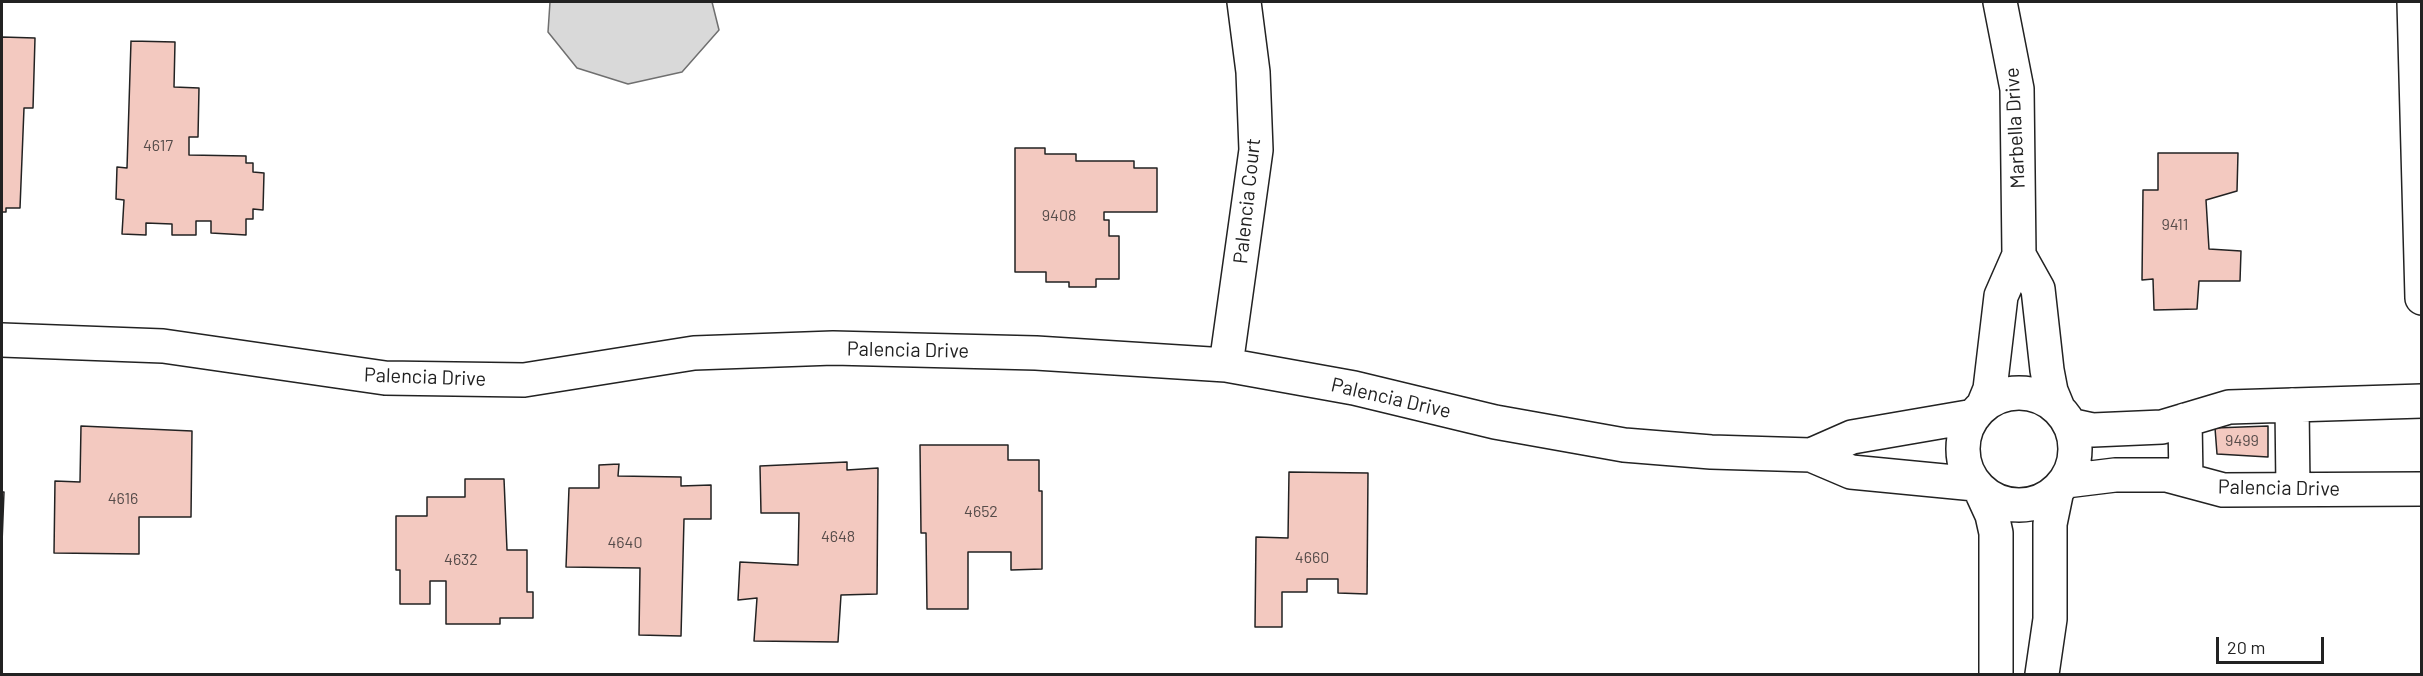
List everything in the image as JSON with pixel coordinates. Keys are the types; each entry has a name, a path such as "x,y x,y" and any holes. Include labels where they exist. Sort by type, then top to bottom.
{"street":[{"name":"Palencia Court","path":"1226,365 1256,150 1253,72 1244,2"},
{"name":"Marbella Drive","path":"1978,411 1990,389 2001,296 2019,255 2017,88 2000,2"},
{"path":"2414,2 2421,298"},
{"name":"Marbella Drive","path":"2019,255 2038,290 2051,391 2064,417"},
{"name":"Palencia Drive","path":"2,340 163,346 385,378 524,380 694,353 833,348 1036,353 1226,365 1354,388 1495,422 1624,445 1711,452 1811,455 1851,472 1978,488"},
{"path":"1996,675 1996,533 1992,515 1964,461 1963,444 1967,426 1978,411 2007,394 2025,393 2042,397 2064,417 2093,430 2162,427 2229,407 2421,401"},
{"path":"2292,405 2293,489"},
{"name":"Palencia Drive","path":"1811,455 1852,437 1978,411"},
{"path":"2042,675 2050,619 2050,524 2061,486 2074,463 2075,444 2064,417"},
{"path":"2185,420 2186,480"},
{"name":"Palencia Drive","path":"2061,486 2115,475 2167,475 2223,490 2421,489"},
{"path":"1978,488 1996,501 2015,506 2035,504 2061,486"}],"shaded area":[{"path":"550,2 712,2 719,30 682,72 628,84 577,68 548,32"}],"building":[{"path":"2,37 35,38 33,108 24,108 20,208 6,208 6,212 2,212"},
{"path":"131,41 175,42 174,87 199,88 198,137 189,137 189,155 246,156 246,163 253,163 253,172 264,173 263,210 253,209 253,219 246,219 246,235 211,233 211,221 196,221 196,235 172,235 172,224 146,223 146,235 122,234 124,200 116,199 117,167 127,168"},
{"path":"1015,148 1045,148 1045,154 1076,154 1076,161 1134,161 1134,168 1157,168 1157,212 1104,212 1104,220 1109,220 1109,236 1119,236 1119,279 1096,279 1096,287 1069,287 1069,282 1046,282 1046,272 1015,272"},
{"path":"2158,153 2238,153 2237,191 2206,200 2209,249 2241,251 2240,281 2199,281 2197,309 2154,310 2153,279 2142,280 2143,190 2158,190"},
{"path":"81,426 192,431 191,517 139,517 139,554 54,553 55,481 80,482"},
{"path":"2268,426 2268,457 2217,454 2215,428"},
{"path":"920,445 1008,445 1008,460 1039,460 1039,491 1042,491 1042,569 1011,570 1011,552 968,552 968,609 927,609 926,533 921,533"},
{"path":"847,462 847,470 878,468 877,594 841,595 838,642 754,641 757,598 738,600 740,562 798,565 799,513 761,513 760,466"},
{"path":"619,464 618,476 681,477 681,486 711,485 711,519 684,519 681,636 639,635 640,568 566,567 569,488 599,488 599,465"},
{"path":"1289,472 1368,473 1367,594 1338,593 1338,579 1307,579 1307,592 1282,592 1282,627 1255,627 1256,537 1288,538"},
{"path":"465,479 504,479 507,550 527,550 527,592 533,592 533,618 500,618 500,624 446,624 446,581 430,581 430,604 400,604 400,570 396,570 396,516 427,516 427,497 465,497"},
{"path":"2,492 4,492 2,543"}]}
